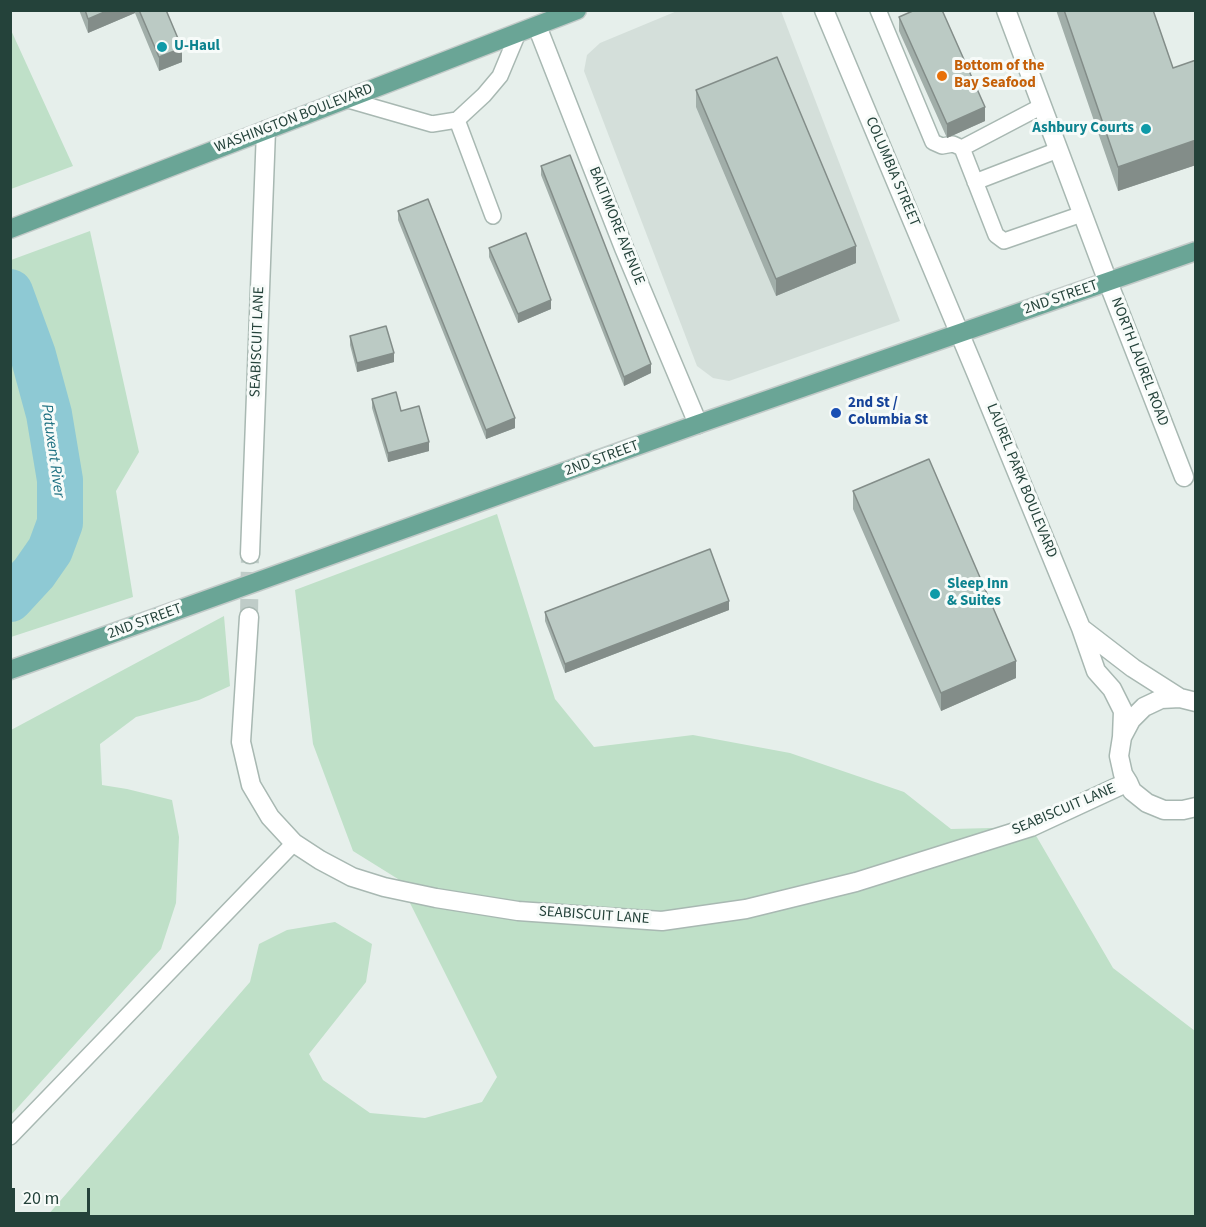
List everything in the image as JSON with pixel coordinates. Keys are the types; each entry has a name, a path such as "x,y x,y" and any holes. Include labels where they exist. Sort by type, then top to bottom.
{"main road":[{"name":"WASHINGTON BOULEVARD","path":"10,229 577,10"},
{"name":"2ND STREET","path":"19,667 698,424 1196,251"}],"street":[{"name":"COLUMBIA STREET","path":"824,10 960,334"},
{"name":"NORTH LAUREL ROAD","path":"1005,10 1184,477"},
{"name":"BALTIMORE AVENUE","path":"537,26 624,248 698,424"},
{"name":"SEABISCUIT LANE","path":"250,554 266,130"},
{"name":"LAUREL PARK BOULEVARD","path":"960,334 1081,628 1096,671 1112,689 1123,711 1119,756 1123,774 1132,790 1147,803 1164,810 1184,810 1196,807"},
{"name":"SEABISCUIT LANE","path":"249,617 241,742 251,785 270,817 294,843 352,877 384,887 436,898 518,911 662,921 746,909 856,882 1031,827 1128,782"},
{"path":"1081,628 1133,668 1188,700"},
{"path":"1122,737 1131,720 1144,707 1161,699 1188,700"}],"lane":[{"path":"878,10 933,142 942,147 953,144 962,148 996,235 1004,241 1082,214"},
{"path":"345,99 432,124 457,120 484,95 500,76 518,33"},
{"path":"962,148 1042,106"},
{"path":"457,120 493,216"},
{"path":"975,182 1058,150"},
{"path":"10,1137 294,843"}],"shaded area":[{"path":"677,11 781,11 900,321 729,381 713,378 697,366 584,71 587,55 600,43"}],"green space":[{"path":"10,28 73,166 11,189 10,189"},
{"path":"90,231 139,452 116,491 133,597 11,637 11,260"},
{"path":"497,514 555,699 594,747 693,735 790,753 904,792 951,829 1031,827 1113,968 1195,1031 1195,1216 47,1216 250,982 259,944 287,930 335,922 372,944 366,982 309,1054 323,1080 370,1113 425,1118 482,1102 497,1077 398,879 353,851 313,744 295,590"},
{"path":"224,616 230,686 199,700 136,717 100,744 102,785 172,800 179,837 176,903 161,949 11,1115 11,730"}],"building":[{"path":"85,10 109,10 88,19"},
{"path":"139,10 166,10 182,48 159,57"},
{"name":"Bottom of the Bay Seafood","path":"915,10 942,10 985,107 947,124 899,17"},
{"name":"Ashbury Courts","path":"1064,10 1153,10 1173,68 1196,60 1196,140 1118,167"},
{"path":"777,57 856,246 776,279 696,90"},
{"path":"570,155 651,364 624,377 541,166"},
{"path":"428,199 515,418 486,430 398,211"},
{"path":"526,233 551,300 518,314 489,248"},
{"path":"386,326 394,353 357,363 350,336"},
{"path":"396,392 401,411 419,406 429,442 388,453 372,399"},
{"name":"Sleep Inn & Suites","path":"929,459 1016,661 941,693 853,491"},
{"path":"710,549 729,601 565,664 545,612"}],"waterway":[{"name":"Patuxent River","path":"10,292 33,355 49,414 60,480 60,523 50,550 34,573 10,599"}],"tunnel":[{"path":"249,617 250,554"}],"place":[{"name":"U-Haul","path":"162,47"},
{"name":"Bottom of the Bay Seafood","path":"942,76"},
{"name":"Ashbury Courts","path":"1146,129"},
{"name":"2nd St / Columbia St","path":"836,413"},
{"name":"Sleep Inn & Suites","path":"935,594"}]}
